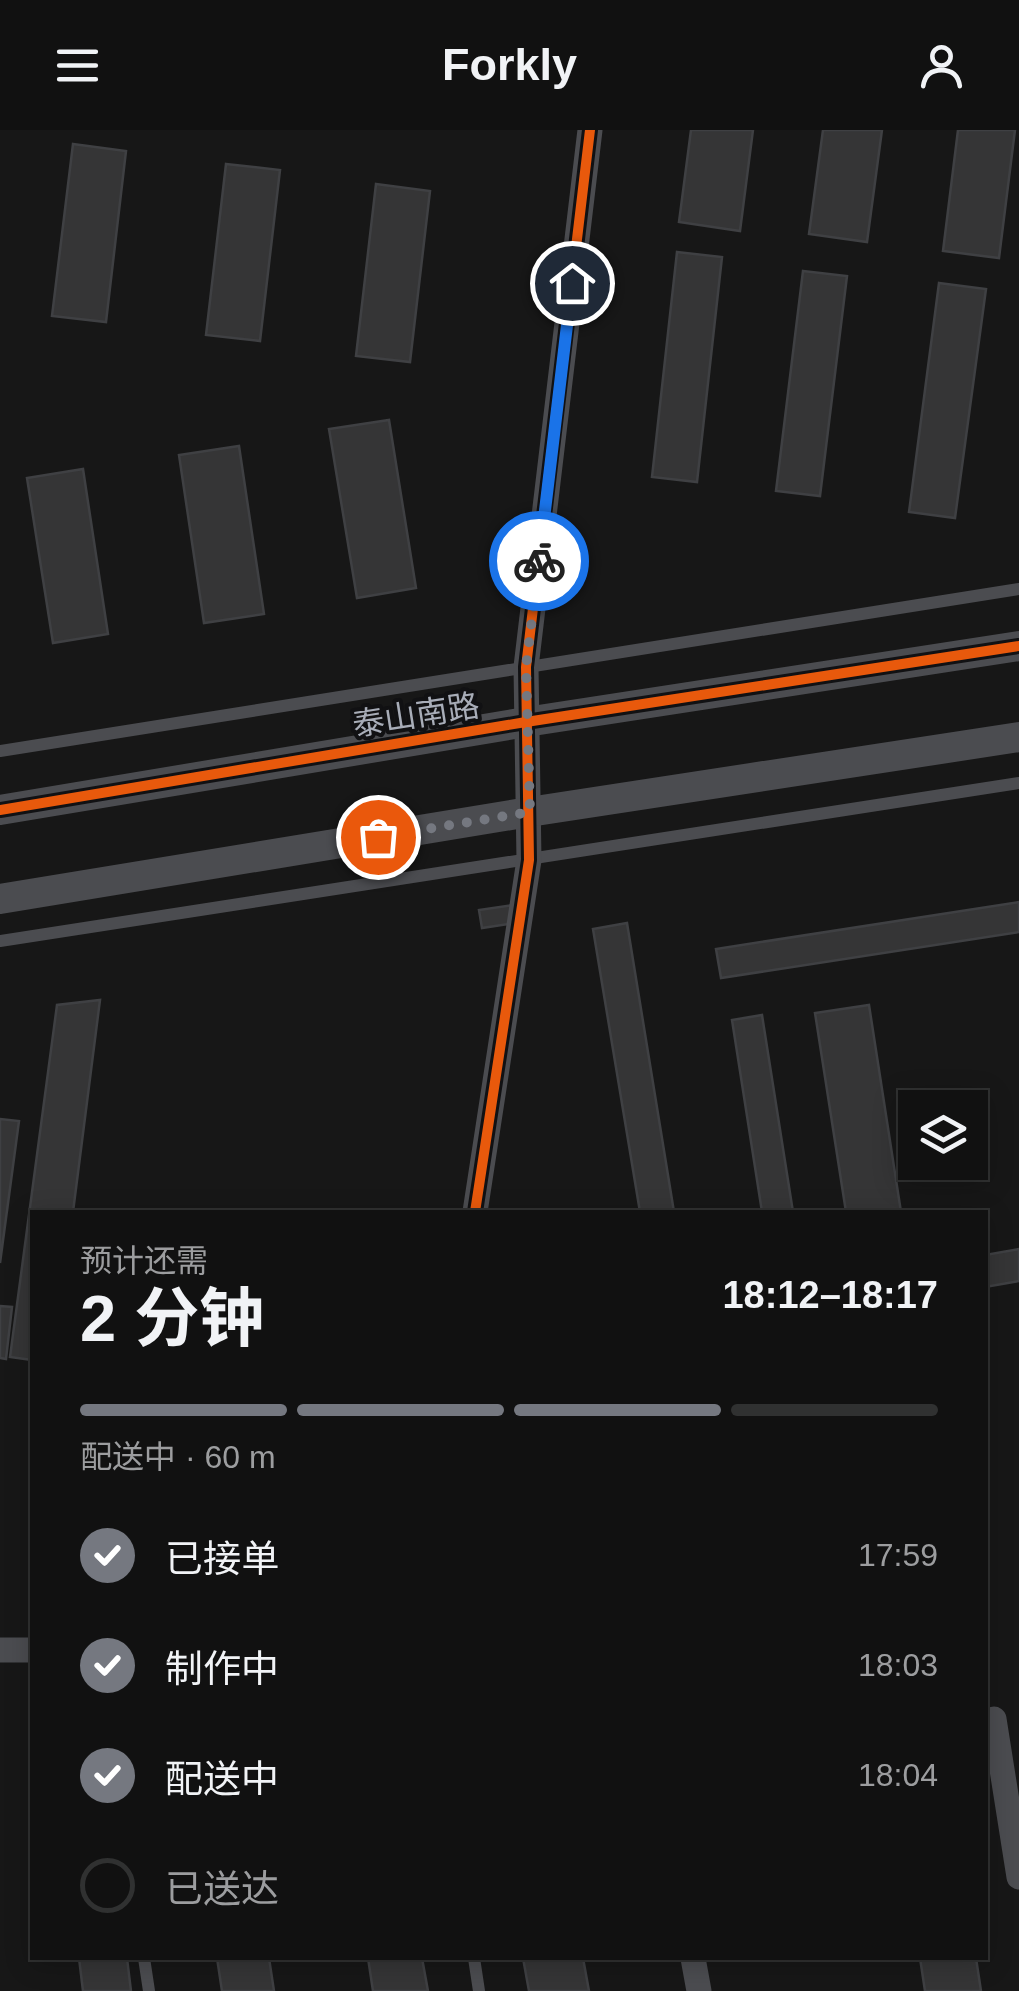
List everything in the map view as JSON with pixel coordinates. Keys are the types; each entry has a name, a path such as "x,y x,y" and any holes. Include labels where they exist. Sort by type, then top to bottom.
{"street":[{"path":"475,1210 528,860 526,667 590,130"},
{"name":"泰山南路","path":"0,810 526,722 1019,646"},
{"path":"0,900 530,812 1019,737"},
{"path":"0,1650 30,1650"},
{"path":"999,1718 1019,1877"},
{"path":"693,1960 699,1991"}],"lane":[{"path":"0,751 1019,588"},
{"path":"0,942 1019,783"},
{"path":"144,1960 150,1991"},
{"path":"474,1960 479,1991"}],"building":[{"path":"691,130 753,130 740,231 679,222"},
{"path":"823,130 882,130 867,242 809,234"},
{"path":"958,130 1015,130 999,258 943,251"},
{"path":"73,144 126,151 106,322 52,316"},
{"path":"226,164 280,170 260,341 206,335"},
{"path":"376,184 430,191 410,362 356,356"},
{"path":"677,252 722,257 697,482 652,477"},
{"path":"803,271 847,276 820,496 776,491"},
{"path":"939,283 986,289 955,518 909,512"},
{"path":"389,420 416,588 357,598 329,429"},
{"path":"239,446 264,614 204,623 179,455"},
{"path":"83,469 108,634 53,643 27,478"},
{"path":"1019,902 1019,932 721,978 716,949"},
{"path":"513,905 515,923 482,928 479,910"},
{"path":"627,923 674,1210 640,1210 593,929"},
{"path":"100,1000 73,1210 30,1210 30,1360 10,1357 57,1005"},
{"path":"869,1005 901,1210 846,1210 815,1013"},
{"path":"762,1015 793,1210 762,1210 732,1020"},
{"path":"0,1119 19,1121 0,1263"},
{"path":"1019,1249 1019,1281 988,1286 988,1254"},
{"path":"0,1306 12,1307 6,1359 0,1358"},
{"path":"79,1960 127,1960 131,1991 83,1991"},
{"path":"217,1960 269,1960 274,1991 222,1991"},
{"path":"368,1960 422,1960 428,1991 373,1991"},
{"path":"523,1960 583,1960 589,1991 529,1991"},
{"path":"920,1960 976,1960 981,1991 925,1991"}],"cycle path":[{"path":"475,1210 529,860 526,667 590,130"},
{"path":"0,810 526,722 1019,646"}],"way so far":[{"path":"378,837 530,812 526,667 539,561"}],"route":[{"path":"539,561 572,283"}]}
